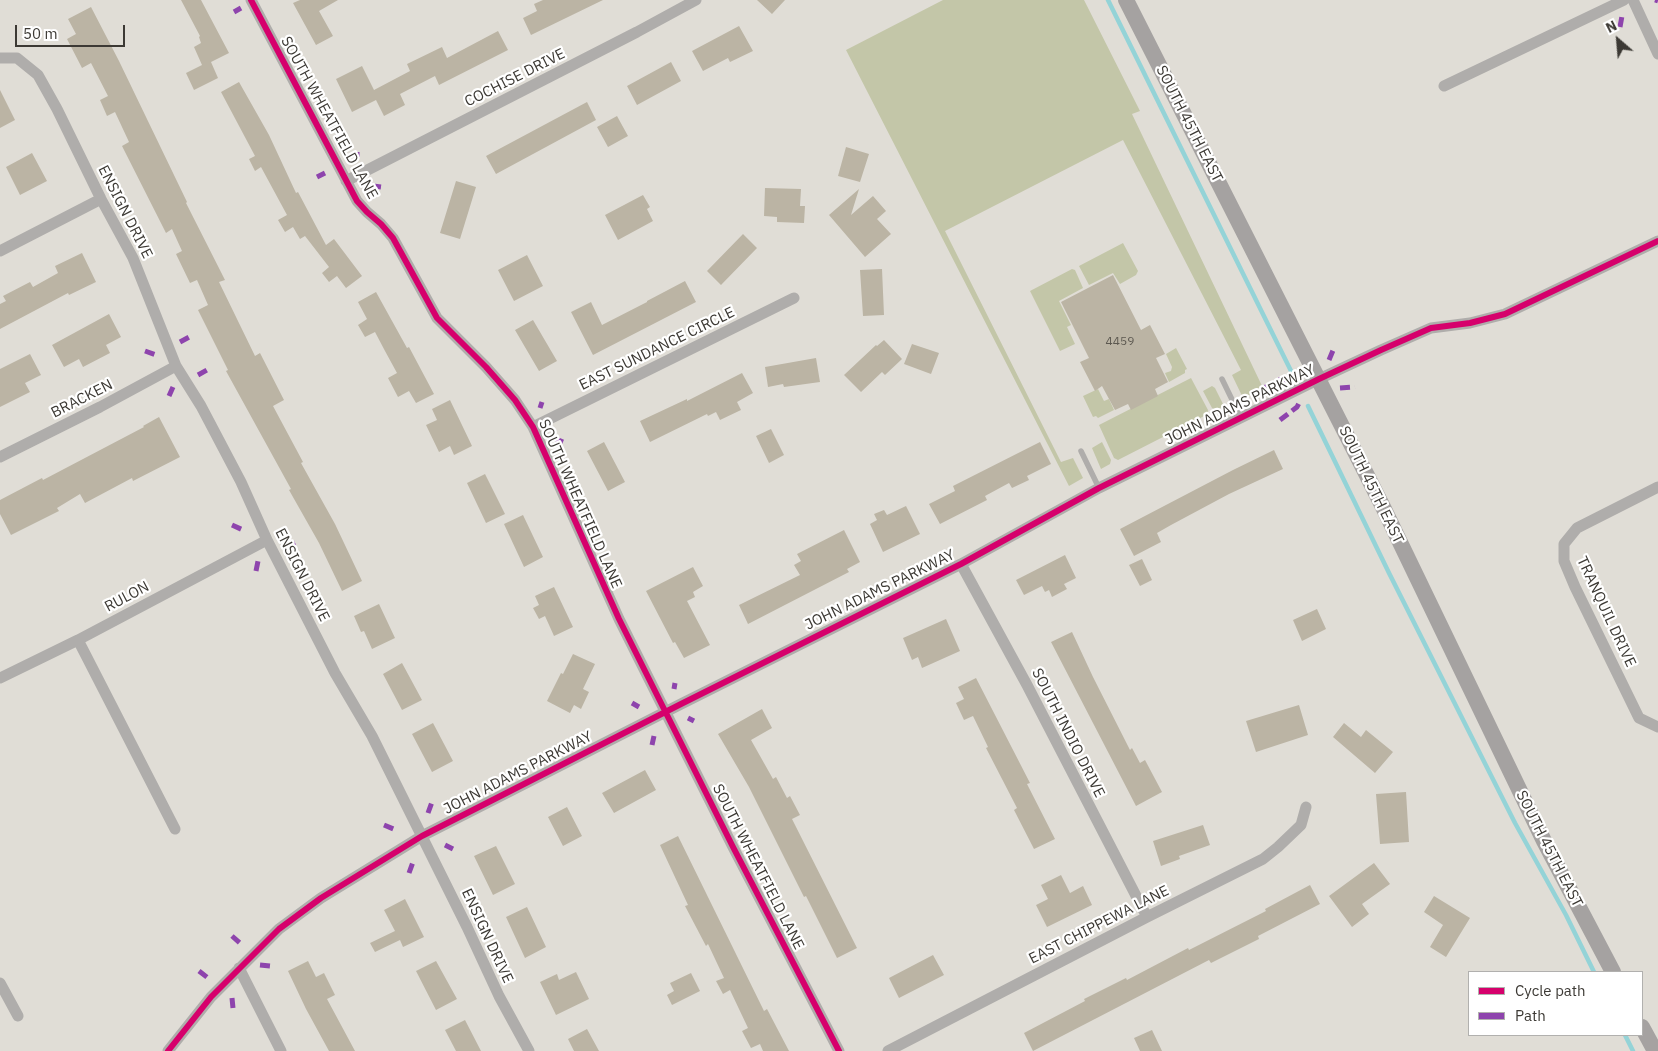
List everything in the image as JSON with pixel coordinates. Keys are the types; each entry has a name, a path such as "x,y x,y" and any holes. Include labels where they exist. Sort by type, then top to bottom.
{"main road":[{"name":"SOUTH 45TH EAST","path":"1126,0 1319,379 1544,841 1612,971"},
{"path":"1643,1029 1655,1051"}],"street":[{"name":"SOUTH WHEATFIELD LANE","path":"251,0 356,201 393,238 437,318 486,367 515,400 533,427 619,619 733,847 839,1051"},
{"name":"COCHISE DRIVE","path":"346,180 696,0"},
{"path":"1444,86 1624,0"},
{"path":"1633,0 1658,54"},
{"name":"ENSIGN DRIVE","path":"0,58 17,58 38,75 57,109 101,199 133,258 176,366 201,406 236,473 267,540 334,673 372,736 499,996 529,1051"},
{"path":"0,251 101,199"},
{"name":"JOHN ADAMS PARKWAY","path":"168,1051 211,997 279,929 321,898 422,836 961,564 1099,488 1319,379 1431,328 1470,323 1505,314 1658,241"},
{"name":"EAST SUNDANCE CIRCLE","path":"533,427 794,298"},
{"name":"BRACKEN","path":"0,457 100,407 176,366"},
{"name":"TRANQUIL DRIVE","path":"1658,487 1577,528 1564,544 1564,561 1575,587 1639,718 1658,728"},
{"name":"RULON","path":"0,678 78,640 267,540"},
{"name":"SOUTH INDIO DRIVE","path":"961,564 1027,685 1147,917"},
{"path":"78,640 175,829"},
{"name":"EAST CHIPPEWA LANE","path":"888,1051 1263,859 1301,825 1306,806"},
{"path":"239,968 282,1051"},
{"path":"0,983 18,1016"}],"lane":[{"path":"1222,379 1241,418"},
{"path":"1081,451 1099,488"}],"green space":[{"path":"943,0 1084,0 1140,111 1132,114 1263,388 1243,398 1232,375 1241,370 1123,140 945,231 1061,462 1073,458 1083,478 1069,486 846,50"},
{"path":"1123,243 1138,271 1136,275 1120,284 1113,273 1089,285 1079,266"},
{"path":"1072,269 1075,270 1083,288 1059,301 1071,325 1067,327 1075,344 1060,351 1030,291"},
{"path":"1176,348 1187,369 1185,373 1169,382 1165,373 1171,371 1172,367 1166,354"},
{"path":"1191,378 1208,410 1208,414 1118,460 1114,458 1099,425"},
{"path":"1212,386 1215,388 1224,406 1216,410 1212,408 1203,391"},
{"path":"1098,389 1104,401 1109,399 1114,410 1098,418 1096,416 1093,417 1083,396"},
{"path":"1102,442 1111,460 1110,464 1101,469 1092,448"}],"building":[{"path":"181,0 201,0 229,53 211,62 218,78 194,90 186,73 202,65 194,47 201,43 200,36"},
{"path":"300,0 338,0 319,11 333,36 316,45 293,3"},
{"path":"543,0 603,0 531,35 523,18 537,11 534,4"},
{"path":"757,0 785,0 772,14"},
{"path":"91,7 225,280 219,282 255,356 260,353 284,400 273,406 303,462 301,463 335,524 362,581 342,591 319,543 289,490 291,489 226,371 228,370 198,310 208,305 197,280 190,283 176,254 182,251 172,229 166,233 122,146 129,142 115,112 107,116 100,100 108,96 91,63 82,68 67,39 76,34 68,19"},
{"path":"739,26 753,51 730,62 728,58 703,71 692,51"},
{"path":"498,31 508,50 439,85 435,76 400,94 405,105 384,116 376,100 352,112 336,79 362,66 374,90 410,71 407,64 442,47 447,58"},
{"path":"671,62 681,81 637,105 627,86"},
{"path":"239,82 269,135 296,193 298,192 326,245 334,239 362,276 346,288 337,276 329,282 322,273 329,267 305,236 300,239 293,227 285,232 278,220 287,215 261,167 255,171 249,159 255,156 221,92"},
{"path":"0,90 15,120 0,128"},
{"path":"587,102 596,120 496,174 486,156"},
{"path":"617,116 628,136 608,147 597,127"},
{"path":"846,147 869,154 860,182 838,176"},
{"path":"32,153 47,181 20,195 6,167"},
{"path":"456,181 476,187 460,239 440,233"},
{"path":"765,188 801,189 800,206 805,206 804,223 777,222 777,217 764,216"},
{"path":"859,189 851,215 873,196 886,211 877,219 891,234 865,257 829,215"},
{"path":"643,195 650,207 647,209 653,221 618,240 605,215"},
{"path":"743,234 757,248 721,285 707,271"},
{"path":"82,253 96,282 69,295 68,293 0,329 0,304 6,301 3,296 30,282 33,287 58,273 55,266"},
{"path":"527,255 543,286 514,301 498,270"},
{"path":"882,269 884,315 863,316 860,270"},
{"path":"1113,275 1141,330 1150,325 1165,354 1156,358 1168,382 1155,389 1158,396 1131,410 1128,404 1115,410 1102,386 1095,391 1080,362 1089,358 1061,302"},
{"path":"685,281 696,302 593,355 571,312 591,302 602,325"},
{"path":"376,292 434,394 416,403 409,391 398,397 388,378 397,373 375,332 365,337 358,325 367,319 358,302"},
{"path":"109,314 121,337 106,345 110,353 83,367 79,359 64,367 52,345"},
{"path":"533,320 557,361 539,371 515,330"},
{"path":"884,340 902,359 885,375 882,372 861,392 844,375 876,345"},
{"path":"912,344 939,353 931,374 904,364"},
{"path":"30,354 41,375 25,383 30,392 0,407 0,369"},
{"path":"816,358 820,382 784,387 783,384 768,387 765,367"},
{"path":"742,373 753,393 737,402 741,410 720,420 716,412 708,416 707,414 650,442 640,421 687,399 687,401"},
{"path":"450,400 472,446 454,455 450,446 439,452 426,425 437,420 432,409"},
{"path":"159,417 180,457 133,481 132,478 85,503 80,494 57,508 59,511 11,535 0,514 0,500 42,478 43,480 144,427"},
{"path":"771,429 784,455 769,463 756,436"},
{"path":"604,442 625,482 608,491 587,451"},
{"path":"1040,442 1051,464 1027,476 1029,480 1012,488 1009,483 985,496 987,500 940,524 929,504 955,491 953,486"},
{"path":"1274,450 1283,469 1229,494 1157,533 1161,542 1134,556 1120,529"},
{"path":"485,474 505,514 486,523 467,483"},
{"path":"906,506 920,534 883,552 870,524 877,520 874,514 884,510 887,515"},
{"path":"523,515 543,557 524,567 504,524"},
{"path":"844,530 860,562 847,569 849,572 748,624 739,605 800,575 794,565 801,561 797,554"},
{"path":"1065,555 1076,578 1064,584 1067,589 1052,597 1049,590 1045,592 1042,586 1024,595 1016,580"},
{"path":"1142,559 1152,580 1140,586 1129,565"},
{"path":"693,567 703,586 693,592 695,597 687,601 710,645 684,658 675,642 673,643 646,591"},
{"path":"554,587 573,627 554,636 545,616 539,619 533,608 539,605 535,596"},
{"path":"379,604 395,638 372,649 364,631 361,632 354,616"},
{"path":"1317,609 1326,629 1302,641 1293,620"},
{"path":"946,619 960,651 922,668 918,657 912,660 903,638"},
{"path":"1072,632 1130,750 1132,748 1140,763 1145,760 1162,792 1136,806 1051,642"},
{"path":"573,654 595,664 583,689 589,692 581,709 574,705 570,713 547,701"},
{"path":"402,663 422,700 402,710 383,674"},
{"path":"976,678 1030,783 1027,784 1055,839 1034,849 1014,810 1017,808 986,748 988,747 973,716 964,720 956,703 964,699 958,687"},
{"path":"1299,705 1308,735 1256,752 1246,721"},
{"path":"762,709 772,728 751,740 773,779 776,777 787,798 790,796 800,815 792,819 857,948 837,958 749,787 718,734"},
{"path":"433,723 453,761 432,772 412,734"},
{"path":"1344,723 1361,737 1366,730 1393,752 1375,773 1333,737"},
{"path":"645,770 656,790 614,813 602,793"},
{"path":"1406,792 1409,842 1380,844 1376,794"},
{"path":"567,807 582,836 563,846 548,817"},
{"path":"1203,825 1210,845 1179,856 1180,859 1161,866 1153,841"},
{"path":"678,836 764,1011 767,1009 789,1051 763,1051 760,1044 751,1048 742,1031 748,1028 730,990 723,994 716,981 724,978 708,944 706,946 685,906 688,905 660,845"},
{"path":"496,846 515,884 493,895 474,856"},
{"path":"1374,863 1390,884 1362,904 1369,914 1352,927 1329,896"},
{"path":"1061,875 1070,893 1083,886 1092,905 1047,927 1036,905 1048,899 1041,885"},
{"path":"1310,885 1320,904 1258,936 1259,939 1211,963 1209,960 1033,1051 1024,1033 1085,1001 1084,999 1126,978 1127,980 1188,948 1189,950 1266,911 1265,909"},
{"path":"1434,896 1470,918 1446,957 1430,947 1443,925 1424,912"},
{"path":"405,899 424,937 403,947 400,940 375,952 370,943 395,931 384,910"},
{"path":"527,907 546,947 525,958 506,917"},
{"path":"933,955 944,975 899,998 889,978"},
{"path":"308,961 316,977 324,973 335,995 327,999 355,1051 329,1051 306,1009 288,971"},
{"path":"436,961 457,999 436,1010 416,971"},
{"path":"576,972 589,999 556,1015 540,982 557,974 559,980"},
{"path":"691,973 700,991 672,1005 667,995 674,991 670,983"},
{"path":"465,1020 481,1051 456,1051 445,1030"},
{"path":"587,1029 599,1051 574,1051 568,1039"},
{"path":"1152,1030 1162,1051 1140,1051 1134,1038"}],"waterway":[{"path":"1108,0 1293,375"},
{"path":"1308,406 1389,573 1515,823 1566,915 1594,971"},
{"path":"1626,1036 1633,1051"}],"marked path":[{"path":"234,12 241,8"},
{"path":"1620,27 1622,16"},
{"path":"357,152 357,157"},
{"path":"317,177 325,173"},
{"path":"373,186 381,187"},
{"path":"180,342 191,336"},
{"path":"1329,360 1334,348"},
{"path":"145,351 156,355"},
{"path":"198,375 207,370"},
{"path":"1264,388 1281,379 1290,381"},
{"path":"169,396 173,387"},
{"path":"1340,388 1355,387"},
{"path":"540,408 542,402"},
{"path":"1280,420 1297,407 1299,403"},
{"path":"556,439 563,442"},
{"path":"232,525 243,530"},
{"path":"286,547 297,542"},
{"path":"256,571 258,561"},
{"path":"674,689 675,683"},
{"path":"632,703 639,707"},
{"path":"688,718 694,721"},
{"path":"652,745 654,736"},
{"path":"428,813 432,802"},
{"path":"384,825 396,830"},
{"path":"445,845 453,849"},
{"path":"409,873 413,862"},
{"path":"232,936 241,944"},
{"path":"260,965 270,966"},
{"path":"199,971 208,978"},
{"path":"232,998 233,1008"}],"cycle path":[{"path":"251,0 357,201 393,238 437,318 486,367 515,400 533,427 619,619 733,847 839,1051"},
{"path":"168,1051 211,997 279,929 321,898 422,836 961,564 1099,488 1319,379 1431,328 1470,323 1505,314 1658,241"}]}
